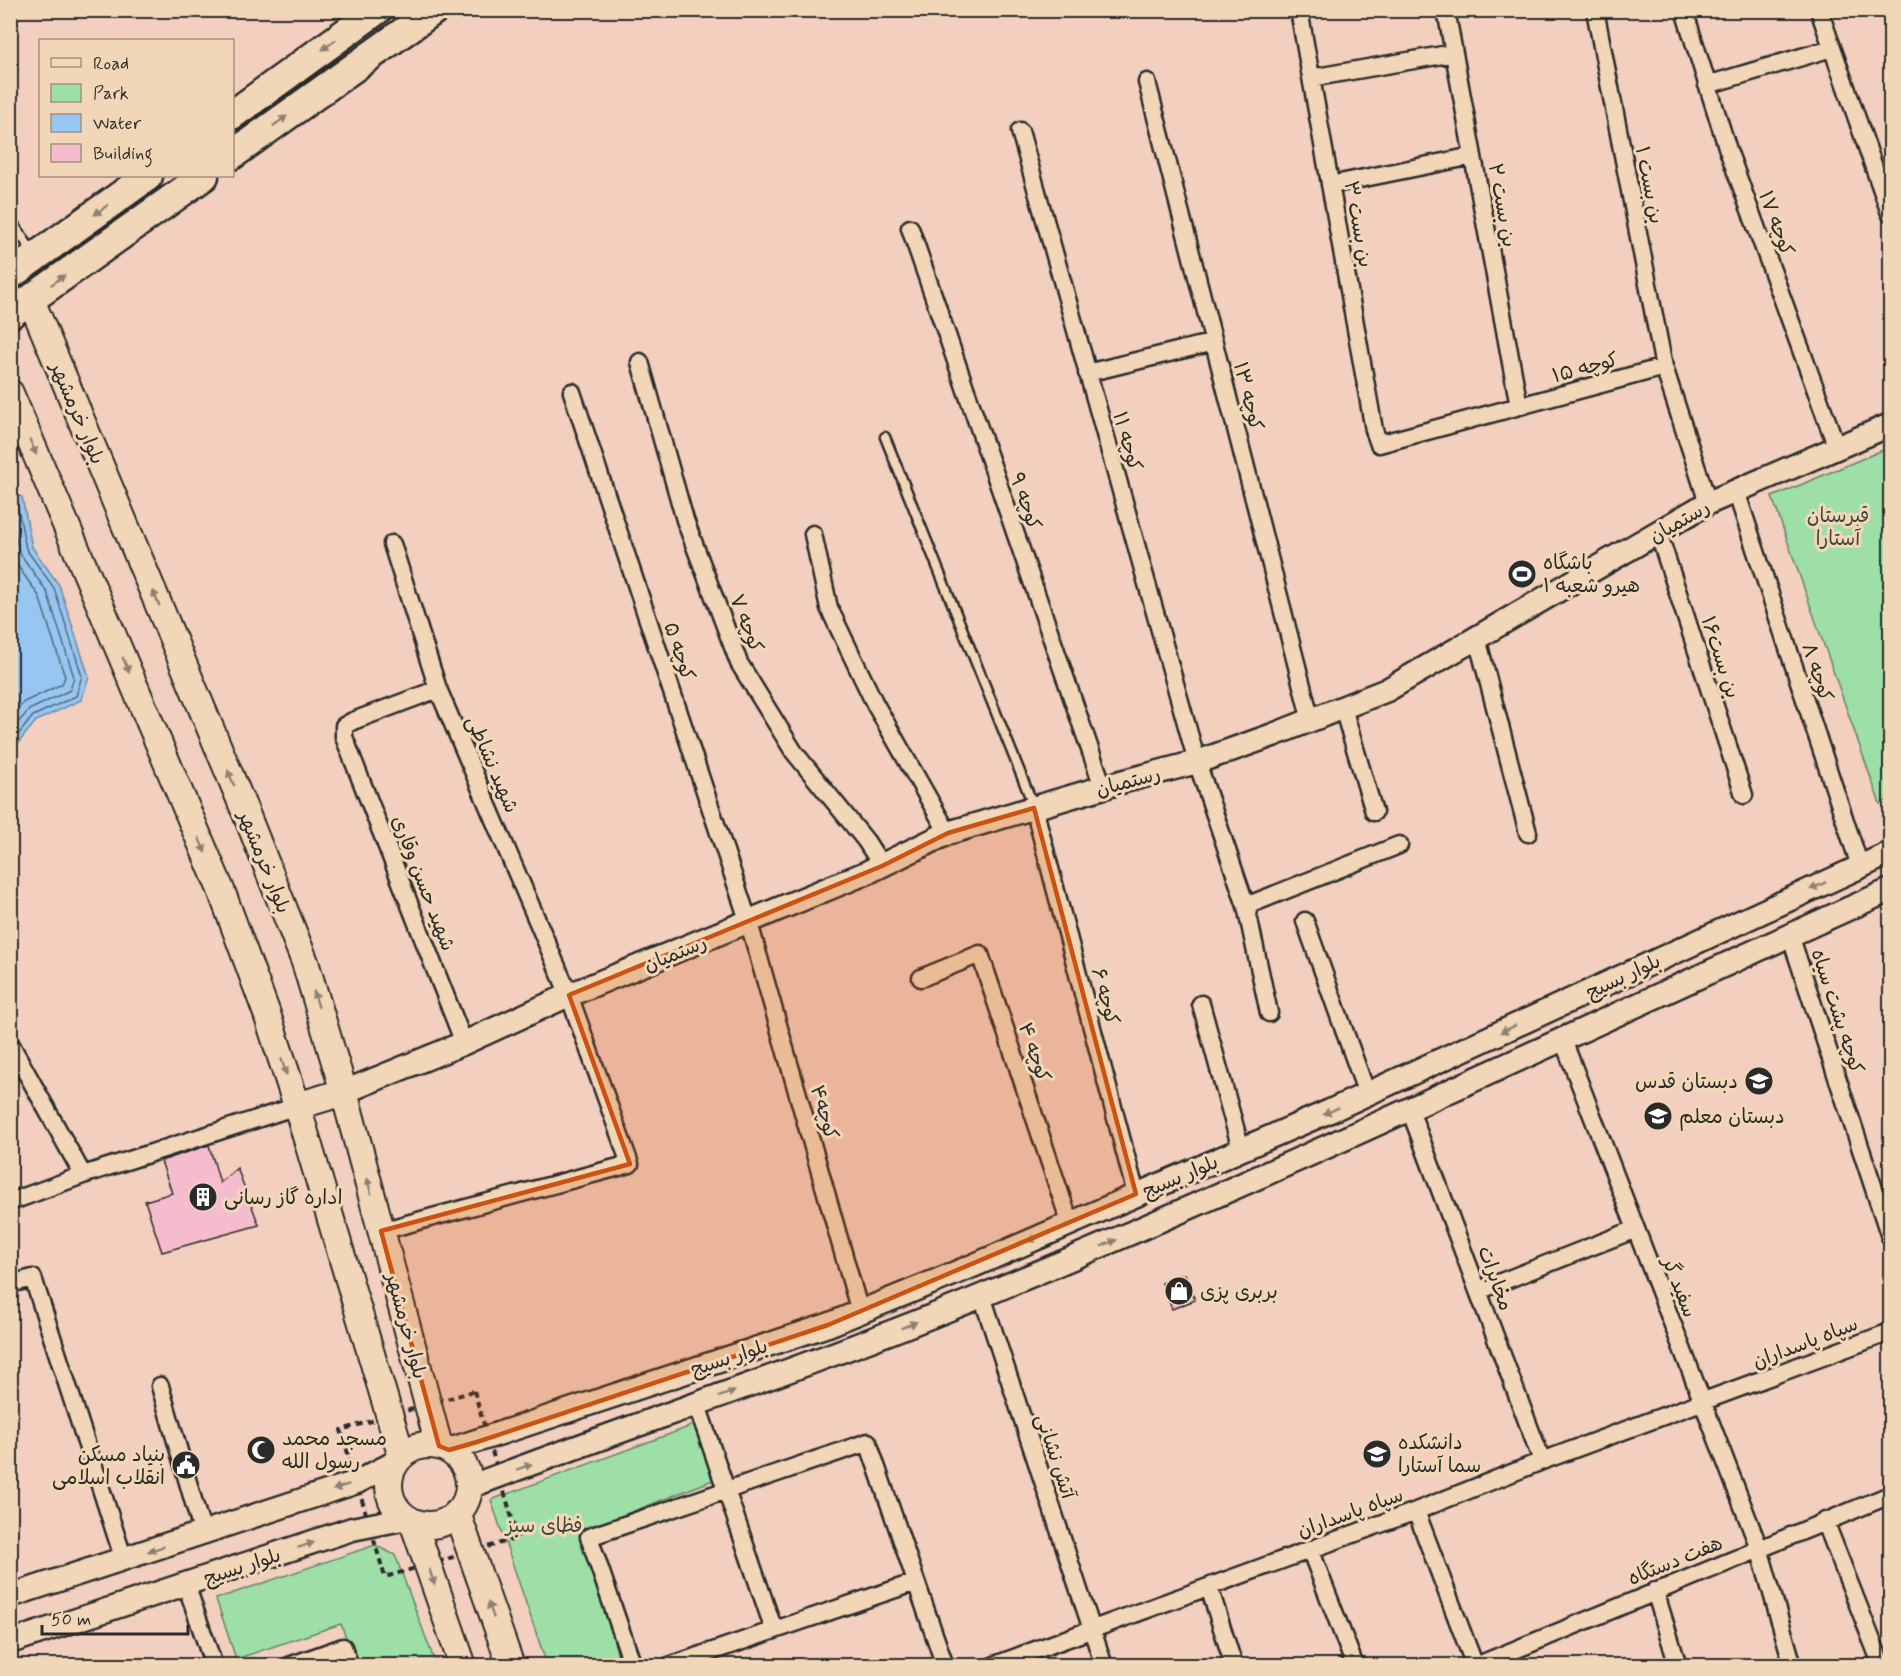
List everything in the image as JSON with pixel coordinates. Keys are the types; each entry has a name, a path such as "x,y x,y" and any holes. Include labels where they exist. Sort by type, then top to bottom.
{"highway":[{"path":"234,114 376,10"},
{"path":"234,154 434,10"},
{"path":"10,275 147,177"},
{"path":"21,307 203,177"}],"main road":[{"name":"بلوار خرمشهر","path":"21,307 255,837 305,962 344,1092 428,1404 444,1448"},
{"name":"بلوار خرمشهر","path":"10,393 221,890 267,1014 390,1416 398,1459"},
{"name":"رستمیان","path":"344,1092 464,1044 569,995 749,923 882,866 948,833 1197,762 1311,721 1387,690 1708,503 1890,425"},
{"name":"بلوار بسیج","path":"444,1448 488,1438 828,1325 975,1265 1367,1094 1890,853"},
{"name":"بلوار بسیج","path":"469,1487 841,1352 981,1296 1138,1230 1410,1110 1890,890"},
{"path":"1550,1009 1563,1040"},
{"path":"297,1106 344,1092"},
{"path":"975,1265 981,1296"},
{"path":"10,1596 357,1482 398,1459 413,1447 426,1444 444,1448 464,1466 469,1487 465,1501 457,1513 447,1520 424,1525 410,1520 397,1510 390,1493 390,1474 398,1459"},
{"path":"457,1513 511,1665"},
{"path":"410,1520 428,1564 463,1665"},
{"name":"بلوار بسیج","path":"10,1642 352,1529 410,1520"}],"street":[{"name":"بن بست ۳","path":"1299,10 1374,430 1379,444"},
{"name":"بن بست ۲","path":"1446,10 1519,406"},
{"name":"بن بست ۱","path":"1595,10 1664,367"},
{"name":"کوچه ۱۷","path":"1684,10 1728,150 1837,448"},
{"path":"1819,10 1890,213"},
{"path":"1707,85 1832,48"},
{"path":"1311,78 1454,53"},
{"name":"کوچه ۱۳","path":"1147,82 1311,721"},
{"name":"کوچه ۱۱","path":"1020,131 1197,762 1246,906 1269,1013"},
{"path":"1330,185 1473,156"},
{"name":"کوچه ۹","path":"910,228 1103,787"},
{"path":"1088,373 1214,342"},
{"name":"کوچه ۷","path":"640,362 685,520 739,663 794,752 866,841 882,866"},
{"path":"1664,367 1708,503"},
{"name":"کوچه ۱۵","path":"1379,444 1664,367"},
{"name":"کوچه ۵","path":"572,392 749,923"},
{"name":"کوچه ۸","path":"1736,491 1860,866"},
{"name":"بن بست۱۶","path":"1658,532 1744,795"},
{"path":"813,534 829,608 876,704 948,833"},
{"name":"شهید نشاطی","path":"381,1231 630,1164 569,995 438,689 392,544"},
{"path":"1477,638 1528,832"},
{"name":"شهید حسن وقاری","path":"438,689 344,726 345,737 464,1044"},
{"path":"1343,708 1374,812"},
{"name":"کوچه ۶","path":"1034,808 1136,1194"},
{"path":"1246,906 1399,845"},
{"path":"1305,921 1367,1094"},
{"name":"کوچه۴","path":"749,923 860,1312"},
{"name":"کوچه پشت سیاه","path":"1790,935 1890,1237"},
{"name":"کوچه ۴","path":"921,978 980,954 1070,1224"},
{"path":"1201,1004 1241,1149"},
{"name":"سفید گر","path":"1563,1040 1758,1548 1793,1665"},
{"path":"10,1043 83,1175"},
{"path":"10,1202 83,1175 297,1106"},
{"name":"مخابرات","path":"1410,1110 1542,1461"},
{"path":"1478,1291 1636,1229"},
{"path":"10,1284 33,1278 124,1560"},
{"name":"آتش نشانی","path":"981,1296 1104,1665"},
{"name":"سپاه پاسداران","path":"992,1665 1310,1550 1890,1332"},
{"path":"160,1386 203,1534"},
{"path":"697,1405 774,1630"},
{"path":"633,1665 590,1537 868,1442 945,1665"},
{"name":"هفت دستگاه","path":"1475,1665 1890,1495"},
{"path":"1416,1510 1475,1665"},
{"path":"1826,1521 1882,1665"},
{"path":"1310,1550 1355,1665"},
{"path":"669,1665 916,1582"},
{"path":"186,1584 214,1665"},
{"path":"1209,1587 1234,1665"},
{"path":"1655,1591 1678,1665"},
{"path":"289,1665 343,1647 350,1665"}],"lane":[{"path":"10,219 36,257"},
{"path":"885,437 1034,808"}],"path":[{"path":"474,1391 518,1538 384,1577 341,1430 390,1416 474,1391"}],"highlighted area":[{"path":"1034,808 1136,1194 828,1325 477,1442 449,1450 439,1446 381,1231 630,1164 569,995 882,866 948,833"}],"green space":[{"name":"قبرستان آستارا","path":"1890,447 1890,799 1880,804 1772,497"},
{"name":"فظای سبز","path":"697,1424 713,1480 586,1530 619,1661 607,1665 547,1665 491,1500"},
{"path":"375,1545 395,1555 436,1665 356,1665 341,1624 236,1659 216,1599"}],"water":[{"path":"11,493 22,497 32,547 59,585 89,677 81,700 36,721 11,752"}],"building":[{"name":"اداره گاز رسانی","path":"209,1145 220,1183 237,1168 259,1225 162,1252 145,1201 172,1193 161,1161"},
{"name":"بربری پزی","path":"1185,1274 1195,1300 1172,1309 1162,1283"}],"place":[{"name":"باشگاه هیرو شعبه ۱","path":"1522,574"},
{"name":"دبستان قدس","path":"1759,1081"},
{"name":"دبستان معلم","path":"1658,1116"},
{"name":"اداره گاز رسانی","path":"203,1197"},
{"name":"بربری پزی","path":"1179,1291"},
{"name":"مسجد محمد رسول الله","path":"261,1450"},
{"name":"دانشکده سما آستارا","path":"1377,1454"},
{"name":"بنیاد مسکن انقلاب اسلامی","path":"186,1465"}]}
